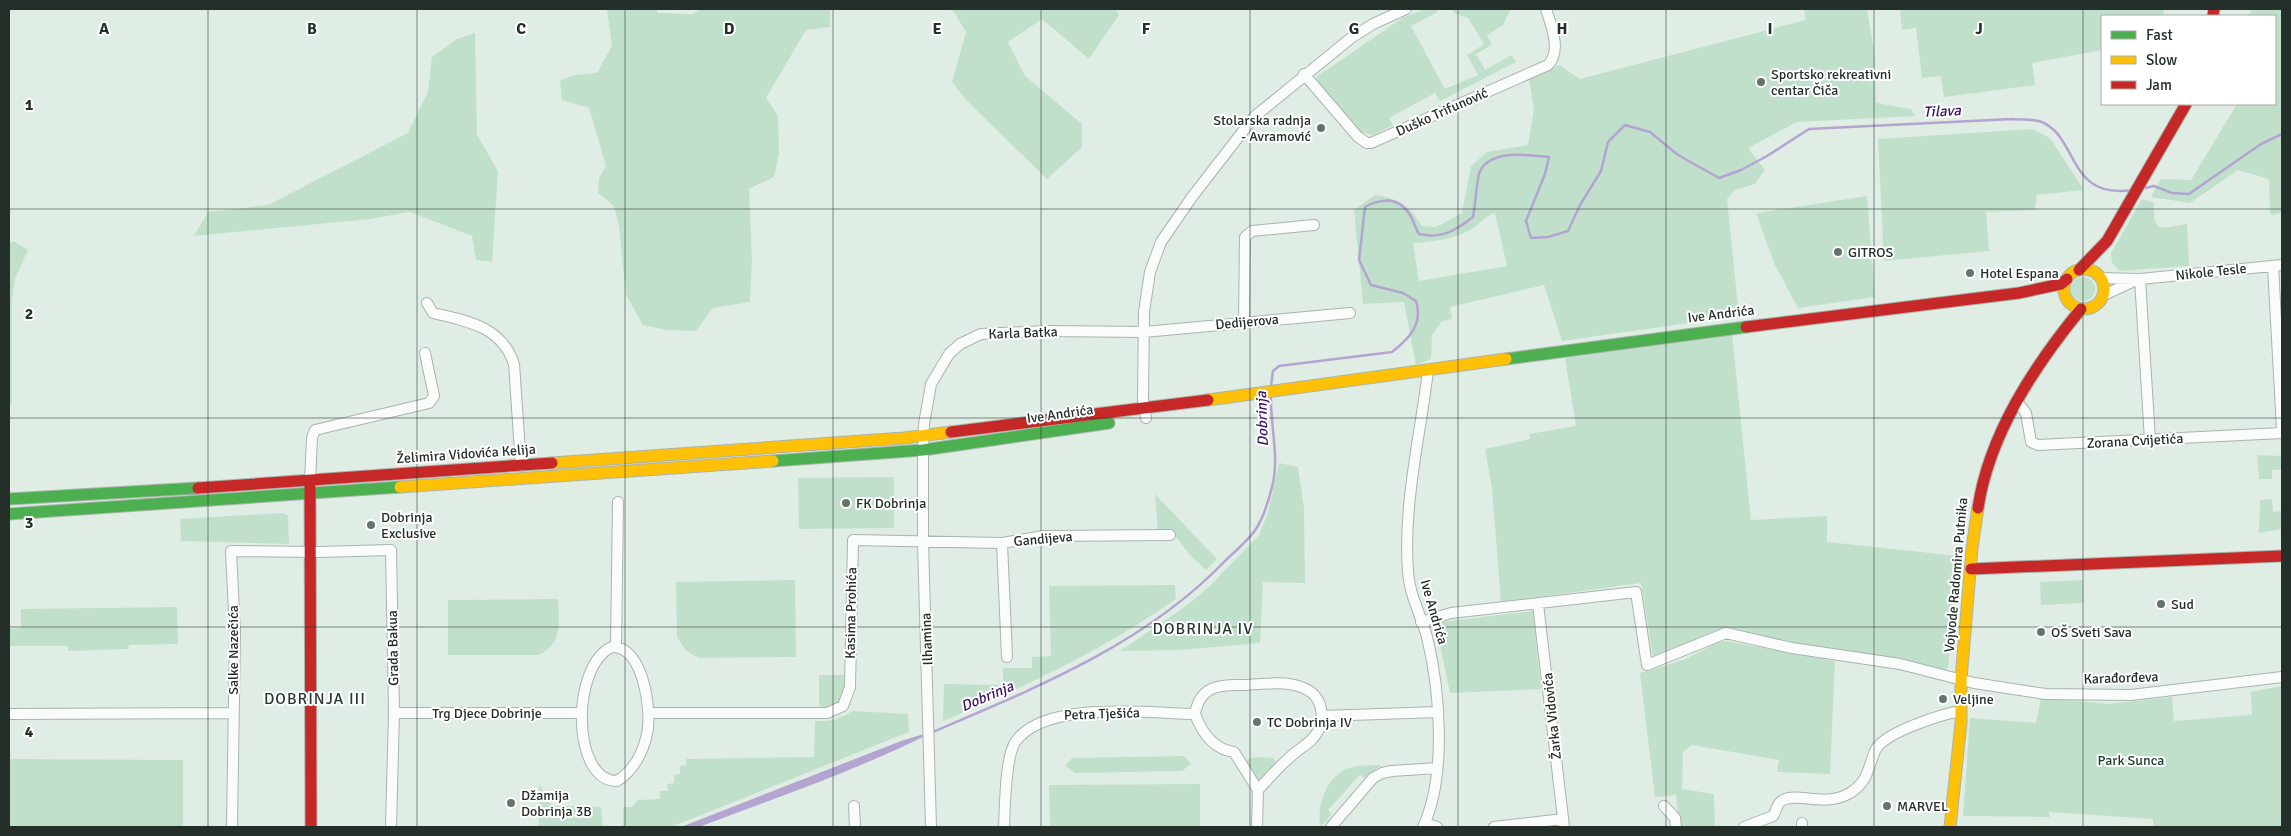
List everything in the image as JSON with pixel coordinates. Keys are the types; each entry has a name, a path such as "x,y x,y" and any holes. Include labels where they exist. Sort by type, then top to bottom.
{"main road":[{"path":"2107,241 2100,278 2104,289 2102,296 2095,306 2081,309 2073,306 2067,300 2064,288 2066,279 2079,270 2107,241 2185,105"},
{"path":"2079,270 2088,270 2100,278"},
{"name":"Ive Andrića","path":"923,450 1290,389 1667,336 2020,293 2062,284 2066,279"},
{"name":"Ive Andrića","path":"2020,293 2067,300"},
{"name":"Vojvode Radomira Putnika","path":"1950,827 1977,500 1982,480 2002,429 2053,343 2064,318 2067,300"},
{"name":"Vojvode Radomira Putnika","path":"2053,343 2081,309"},
{"name":"Ive Andrića","path":"924,435 1145,413"},
{"name":"Želimira Vidovića Kelija","path":"9,499 310,481 924,435"},
{"path":"9,514 923,450"},
{"path":"310,481 311,827"},
{"path":"1970,569 2282,556"}],"street":[{"path":"1145,413 1144,332 1147,290 1158,247 1184,208 1254,117 1304,74 1372,24 1406,9"},
{"name":"Duško Trifunović","path":"1304,74 1358,137 1367,143 1371,143 1548,65 1554,60 1555,51 1546,9"},
{"path":"1244,322 1244,237 1252,231 1314,225"},
{"path":"2278,265 2282,429"},
{"name":"Nikole Tesle","path":"2100,278 2140,279 2278,265"},
{"path":"2140,279 2150,440"},
{"name":"Nikole Tesle","path":"2102,296 2140,279"},
{"path":"427,304 433,313 460,319 496,334 511,354 514,364 521,466"},
{"name":"Dedijerova","path":"1144,332 1350,313"},
{"name":"Karla Batka","path":"923,450 931,384 949,354 971,338 981,334 1046,331 1144,332"},
{"path":"310,481 312,438 315,430 429,403 434,396 425,352"},
{"name":"Ive Andrića","path":"1424,825 1434,794 1437,768 1438,712 1434,666 1410,584 1408,551 1409,511 1428,371"},
{"name":"Zorana Cvijetića","path":"2018,403 2026,413 2032,444 2080,444 2282,433"},
{"name":"Ilhamina","path":"923,450 923,542 931,827"},
{"path":"616,647 618,502"},
{"name":"Gandijeva","path":"1008,658 1002,542 1044,536 1170,535"},
{"name":"Kasima Prohića","path":"649,713 827,713 843,706 850,687 853,540 923,542"},
{"path":"923,542 1002,542"},
{"name":"Salke Nazečića","path":"232,827 232,713 235,633 232,550 310,552"},
{"name":"Grada Bakua","path":"310,552 391,550 394,713 391,827"},
{"name":"Karađorđeva","path":"1538,604 1636,592 1648,665 1726,633 1792,648 1900,664 1961,680 2046,694 2118,696 2282,677"},
{"path":"1421,622 1451,613 1538,604"},
{"name":"Žarka Vidovića","path":"1538,604 1563,823"},
{"path":"616,647 628,653 638,669 646,692 649,713 647,734 637,761 626,776 612,781 602,776 592,762 583,734 581,712 586,686 596,661 605,650 616,647"},
{"path":"1257,827 1258,790 1234,752 1222,749 1211,741 1199,726 1195,714 1200,699 1213,688 1278,684 1297,686 1311,691 1318,699 1322,716 1321,724 1312,741 1296,752 1258,790"},
{"path":"1744,827 1773,816 1779,803 1785,799 1828,801 1850,793 1864,781 1875,750 1884,741 1939,715 1961,710"},
{"name":"Trg Djece Dobrinje","path":"394,713 581,712"},
{"name":"Petra Tješića","path":"1004,827 1006,787 1012,749 1015,741 1031,727 1043,720 1063,714 1129,712 1195,714"},
{"path":"1322,716 1438,712"},
{"path":"9,714 232,713"},
{"path":"1331,827 1373,778 1382,772 1437,768"},
{"path":"854,806 855,827"},
{"path":"1664,806 1675,818 1676,827"},
{"path":"1494,827 1563,823"},
{"path":"1424,825 1437,827"}],"green space":[{"path":"607,9 657,9 658,13 692,14 702,9 830,9 830,27 806,30 766,98 778,116 779,153 774,177 749,189 752,260 750,302 713,308 696,331 666,330 643,325 626,295 619,227 614,206 598,193 599,178 606,166 589,108 562,100 560,81 574,75 597,73 612,46"},
{"path":"949,9 1116,9 1119,15 1089,59 1042,19 1008,42 1025,76 1082,124 1082,147 1047,179 967,101 952,82 966,32 954,12"},
{"path":"1426,9 1436,9 1438,12 1411,26 1445,89 1478,75 1467,55 1484,44 1468,18 1454,13 1452,9 1511,9 1503,25 1487,35 1492,45 1476,54 1485,70 1512,55 1516,62 1440,101 1435,93 1389,118 1393,125 1373,135 1361,132 1316,79 1319,75 1404,17"},
{"path":"1804,9 1867,9 1875,58 1876,103 1911,109 1915,116 1797,122 1748,148 1765,170 1755,184 1735,190 1727,199 1739,316 1562,341 1544,285 1450,307 1452,319 1442,321 1432,335 1431,359 1416,365 1404,302 1363,304 1354,210 1375,195 1403,204 1413,213 1422,226 1436,227 1462,213 1471,166 1487,152 1528,145 1534,110 1529,79 1559,65 1580,79 1806,20","holes":["1495,213 1507,266 1419,281 1413,243 1451,238 1472,229 1485,218"]},
{"path":"1900,9 2164,9 2163,15 2101,15 2101,50 2032,63 2035,85 1944,97 1941,76 1922,78 1916,28 1902,30"},
{"path":"2252,9 2282,9 2282,213 2270,215 2269,179 2238,170 2190,203 2151,197 2161,179 2191,180 2236,105 2276,105 2276,15 2249,15"},
{"path":"475,33 477,135 498,171 492,262 476,260 472,236 410,212 370,219 194,236 208,212 268,205 408,133 428,92 432,57 457,39"},
{"path":"2032,129 2050,138 2084,190 2037,195 2035,210 1986,212 1989,251 1884,261 1878,139"},
{"path":"1867,196 1875,297 1798,308 1775,265 1756,213"},
{"path":"2142,199 2154,203 2155,220 2160,227 2187,224 2189,266 2120,271 2112,263 2111,253"},
{"path":"14,241 28,250 15,279 12,302 12,405 9,405 9,244"},
{"path":"2083,277 2088,278 2094,284 2094,294 2088,300 2083,301 2078,300 2072,294 2071,289 2072,284 2078,278"},
{"path":"1732,334 1751,520 1827,516 1827,542 1959,556 1948,667 1945,670 1857,652 1780,642 1731,628 1653,656 1641,583 1501,602 1492,489 1485,449 1530,439 1529,434 1576,426 1565,358"},
{"path":"2257,455 2282,456 2282,470 2272,470 2272,479 2259,479"},
{"path":"1279,463 1298,467 1304,508 1305,583 1263,582 1260,643 1180,650 1120,651 1186,606 1210,586 1259,535 1268,513"},
{"name":"FK Dobrinja","path":"894,477 894,528 799,529 798,478"},
{"path":"1155,494 1217,559 1206,570 1190,555 1172,532 1158,532"},
{"path":"2272,499 2273,512 2282,511 2282,529 2259,533 2260,500"},
{"path":"284,513 288,516 289,544 181,541 180,519"},
{"path":"795,580 796,657 699,658 686,651 677,637 676,582"},
{"path":"2083,580 2084,603 2041,605 2040,582"},
{"path":"1175,585 1176,599 1120,635 1034,681 943,721 944,684 1003,685 1003,668 1032,668 1032,657 1051,656 1049,586"},
{"path":"558,599 559,624 556,639 552,645 538,655 448,655 448,600"},
{"path":"177,607 178,644 129,645 128,649 68,651 68,646 9,646 9,629 21,628 21,609"},
{"path":"1533,611 1541,689 1450,693 1437,631 1441,622"},
{"path":"1726,641 1835,661 1830,774 1777,772 1779,760 1692,745 1683,752 1682,789 1714,794 1715,827 1679,827 1676,795 1655,797 1640,673 1686,659 1718,642"},
{"path":"819,675 846,675 842,699 829,709 822,709 819,705"},
{"name":"Park Sunca","path":"2282,686 2282,827 2153,827 2153,819 2049,812 2050,817 1963,816 1970,718 2036,723 2041,697 2108,704 2172,697 2174,721 2252,715 2251,692"},
{"path":"852,711 908,714 909,732 671,827 623,827 623,807 632,807 638,800 660,799 660,791 668,791 667,784 674,783 674,775 680,774 680,766 686,765 686,759 814,757 815,721 835,719"},
{"path":"1184,756 1191,764 1182,771 1075,773 1065,766 1072,758"},
{"path":"1250,758 1273,758 1277,763 1259,782 1246,762"},
{"path":"9,759 183,760 183,827 9,827"},
{"path":"1381,765 1364,778 1360,775 1328,810 1332,814 1320,827 1319,818 1322,801 1329,784 1334,778 1349,768"},
{"path":"539,784 552,806 601,807 603,827 539,827"},
{"path":"1200,784 1200,827 1050,827 1049,785"}],"shaded area":[{"name":"Dobrinja","path":"937,730 849,770 789,793 699,827 681,827 901,741"}],"waterway":[{"name":"Dobrinja","path":"1271,386 1273,371 1279,366 1392,352 1413,330 1418,317 1416,301 1403,293 1371,285 1359,260 1365,207 1378,202 1395,202 1406,209 1419,234 1441,235 1454,230 1473,217 1479,174 1486,164 1502,156 1531,155 1549,157 1545,174 1526,221 1531,238 1548,237 1568,231 1580,205 1601,171 1608,142 1625,125 1650,132 1678,155 1719,178 1741,170 1767,156 1809,129 2012,119 2036,120 2052,128 2084,176 2095,185 2111,190 2132,190"},
{"name":"Tilava","path":"2145,188 2154,186 2172,193 2189,194 2261,144 2282,134"},
{"name":"Dobrinja","path":"935,731 1051,680 1125,640 1160,617 1193,591 1245,542 1256,529 1266,508 1274,476 1275,453 1271,396"}],"traffic: fast":[{"path":"1506,359 1746,327"},
{"path":"773,461 923,450 1109,423"},
{"path":"9,514 400,487"},
{"path":"9,499 198,488"}],"traffic: slow":[{"path":"2084,269 2095,272 2101,278 2104,289 2101,300 2095,306 2084,309 2073,306 2067,300 2064,289 2067,278 2073,272 2084,269"},
{"path":"1208,400 1506,359"},
{"path":"552,463 904,438 951,432"},
{"path":"400,487 773,461"},
{"path":"1950,827 1961,723 1961,680 1972,548 1978,508"}],"traffic: jam":[{"path":"2213,15 2214,9"},
{"path":"2079,270 2107,241 2185,105"},
{"path":"1746,327 2019,293 2061,284 2067,279"},
{"path":"1978,508 1992,454 2003,427 2031,377 2081,309"},
{"path":"951,432 1208,400"},
{"path":"198,488 552,463"},
{"path":"310,487 311,827"},
{"path":"1971,569 2282,556"}],"place":[{"name":"Sportsko rekreativni centar Čiča","path":"1761,82"},
{"name":"Stolarska radnja - Avramović","path":"1321,128"},
{"name":"GITROS","path":"1838,252"},
{"name":"Hotel Espana","path":"1970,273"},
{"name":"FK Dobrinja","path":"846,503"},
{"name":"Dobrinja Exclusive","path":"371,525"},
{"name":"Sud","path":"2161,604"},
{"name":"OŠ Sveti Sava","path":"2041,632"},
{"name":"Veljine","path":"1943,699"},
{"name":"TC Dobrinja IV","path":"1257,722"},
{"name":"Džamija Dobrinja 3B","path":"511,803"},
{"name":"MARVEL","path":"1887,806"}],"district":[{"name":"DOBRINJA IV","path":"1203,629"},
{"name":"DOBRINJA III","path":"315,699"}]}
